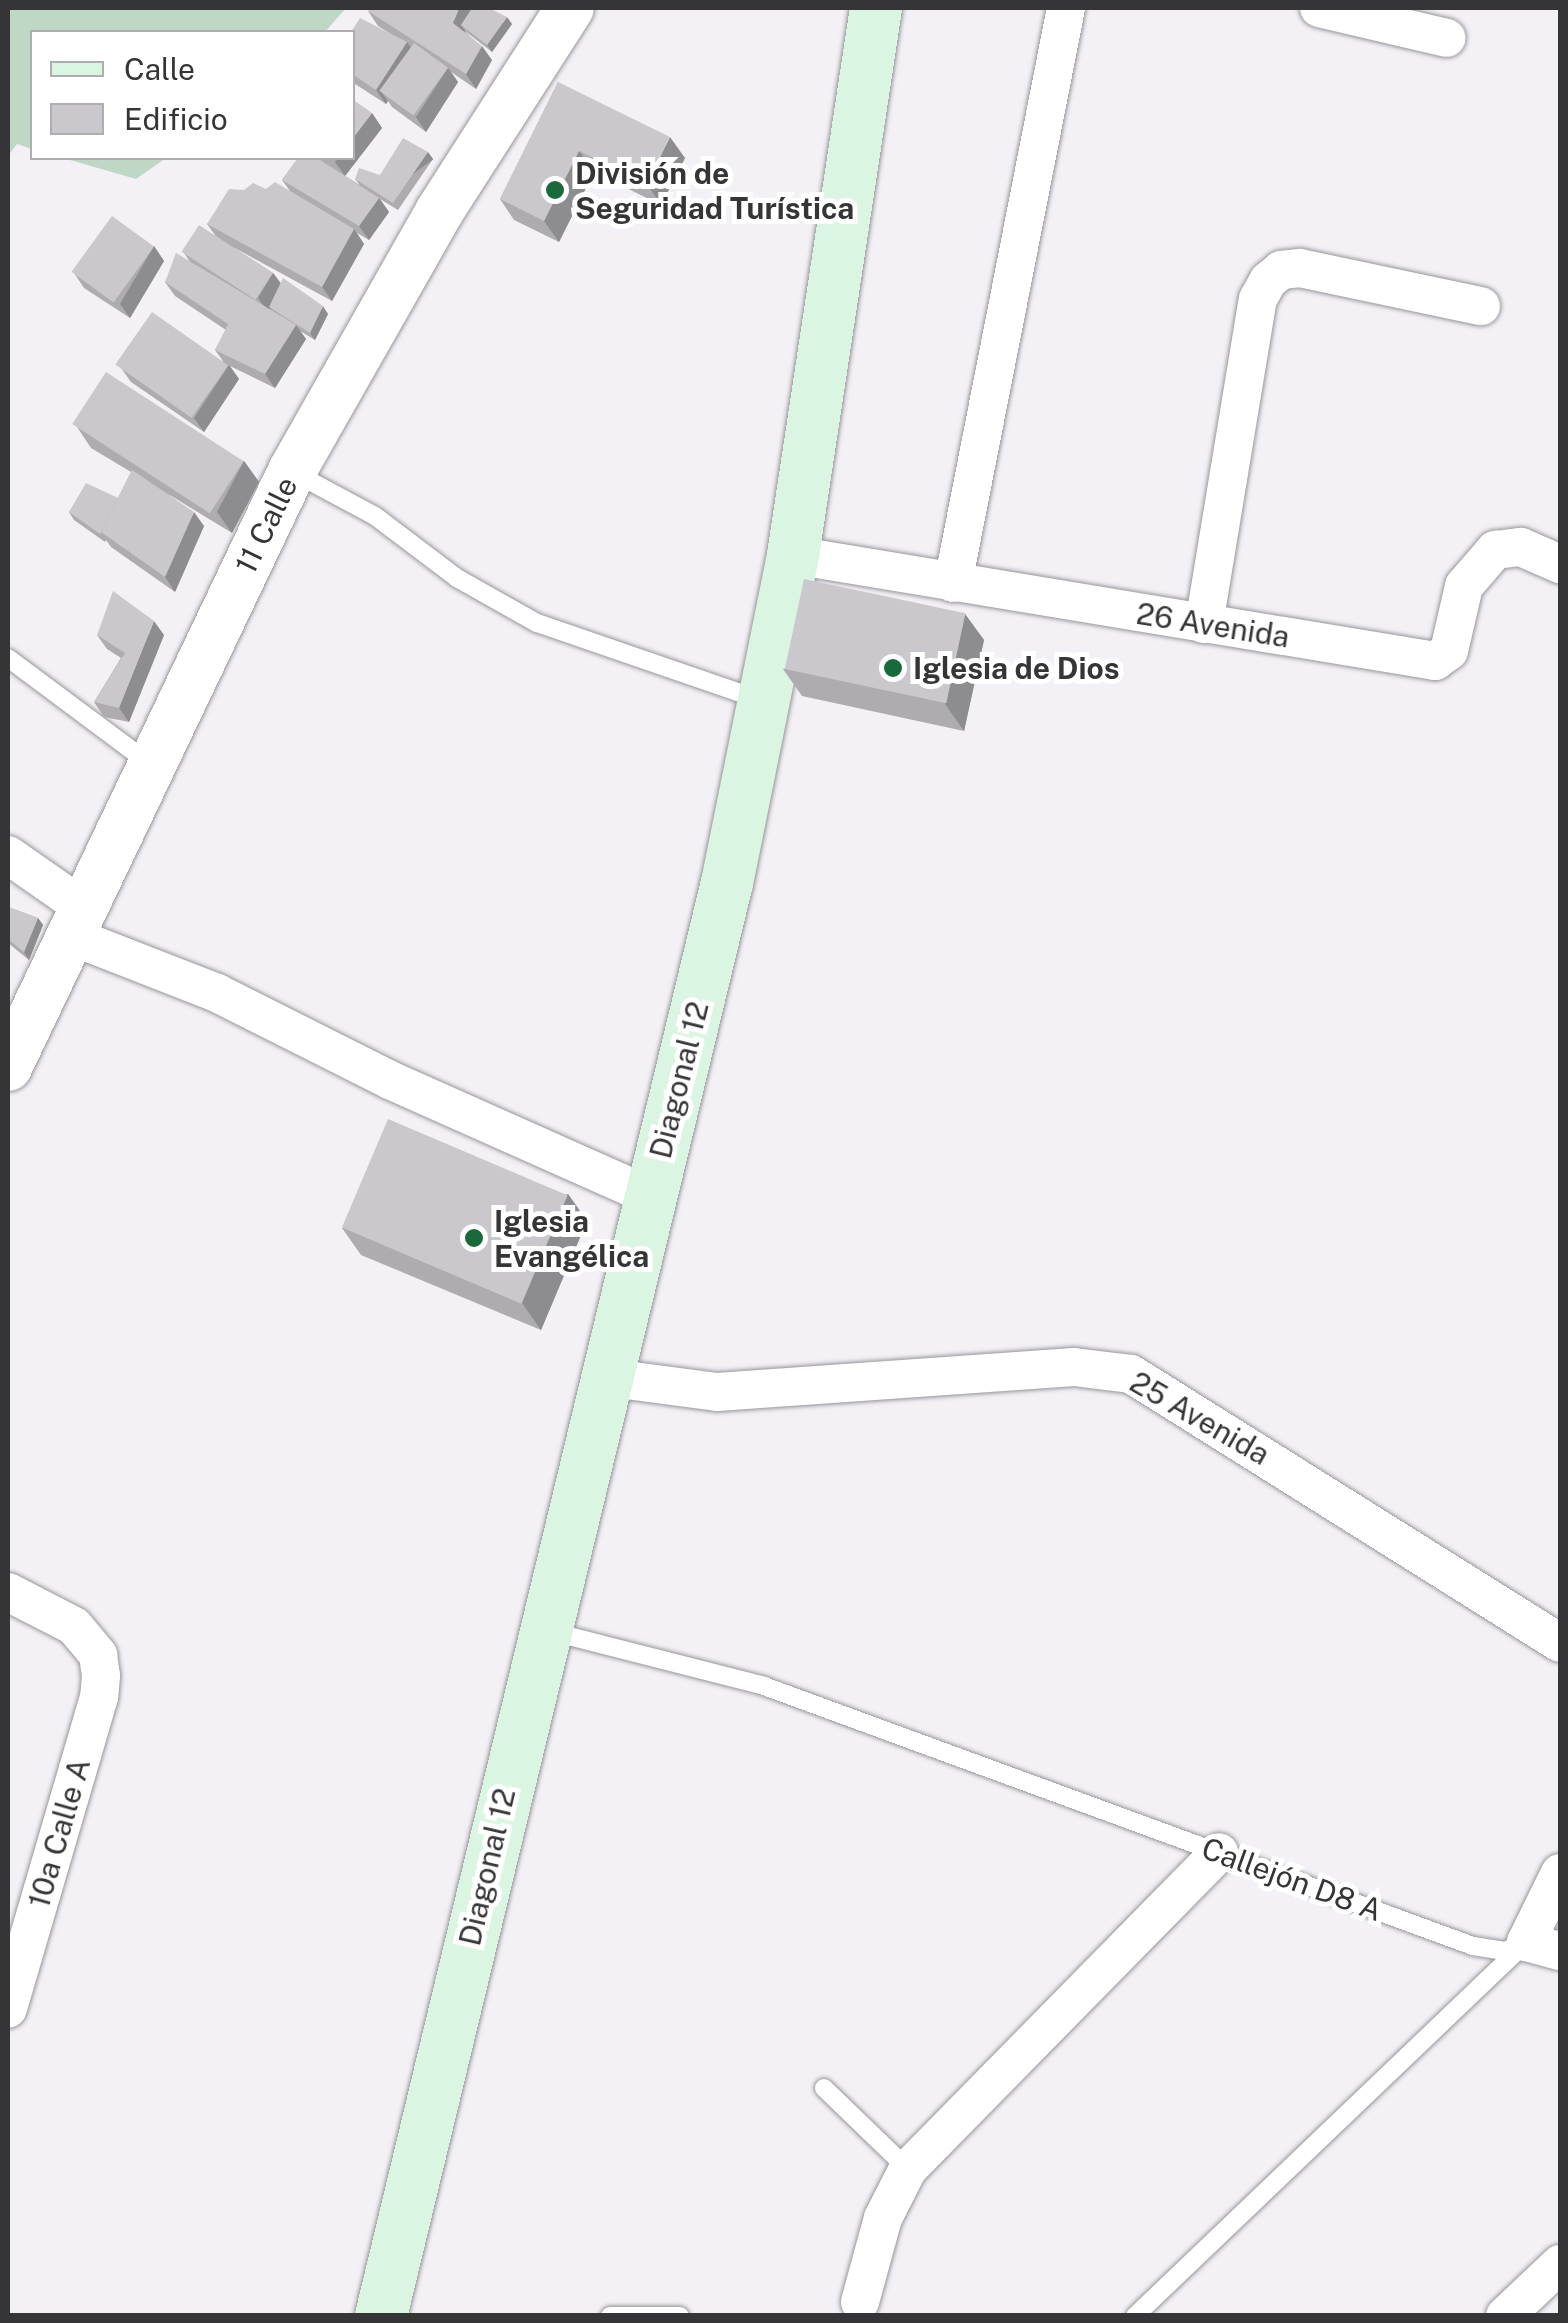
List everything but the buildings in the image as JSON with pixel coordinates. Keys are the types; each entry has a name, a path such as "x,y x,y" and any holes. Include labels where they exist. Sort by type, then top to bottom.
{"main road":[{"name":"Diagonal 12","path":"381,2316 544,1630 611,1378 766,701 793,555 876,8"}],"street":[{"name":"11 Calle","path":"11,1052 153,766 292,471 439,212 570,8"},
{"path":"953,583 1066,8"},
{"path":"1319,8 1448,38"},
{"path":"1204,624 1258,299 1268,281 1281,270 1300,268 1481,306"},
{"name":"26 Avenida","path":"793,555 1435,661 1449,651 1470,575 1495,550 1521,547 1560,564"},
{"path":"8,855 77,922 403,1086 651,1196"},
{"name":"25 Avenida","path":"611,1378 717,1392 1074,1367 1120,1371 1154,1385 1560,1643"},
{"name":"10a Calle A","path":"8,1592 74,1626 98,1655 99,1696 8,2009"},
{"path":"860,2302 883,2218 908,2169 1219,1852"},
{"path":"1544,1946 1560,1874"},
{"path":"1505,2316 1560,2264"}],"lane":[{"path":"292,471 375,516 457,578 538,623 766,701"},
{"path":"8,658 153,766"},
{"name":"Callejón D8 A","path":"544,1630 764,1686 1485,1950 1544,1946"},
{"path":"1135,2316 1544,1946"},
{"path":"824,2088 908,2169"},
{"path":"610,2316 680,2316"}],"green space":[{"path":"8,8 346,8 327,30 30,30 30,148 17,144 8,156"},
{"path":"70,160 163,160 136,179"}],"place":[{"name":"División de Seguridad Turística","path":"555,190"},
{"name":"Iglesia de Dios","path":"893,668"},
{"name":"Iglesia Evangélica","path":"474,1238"}]}
